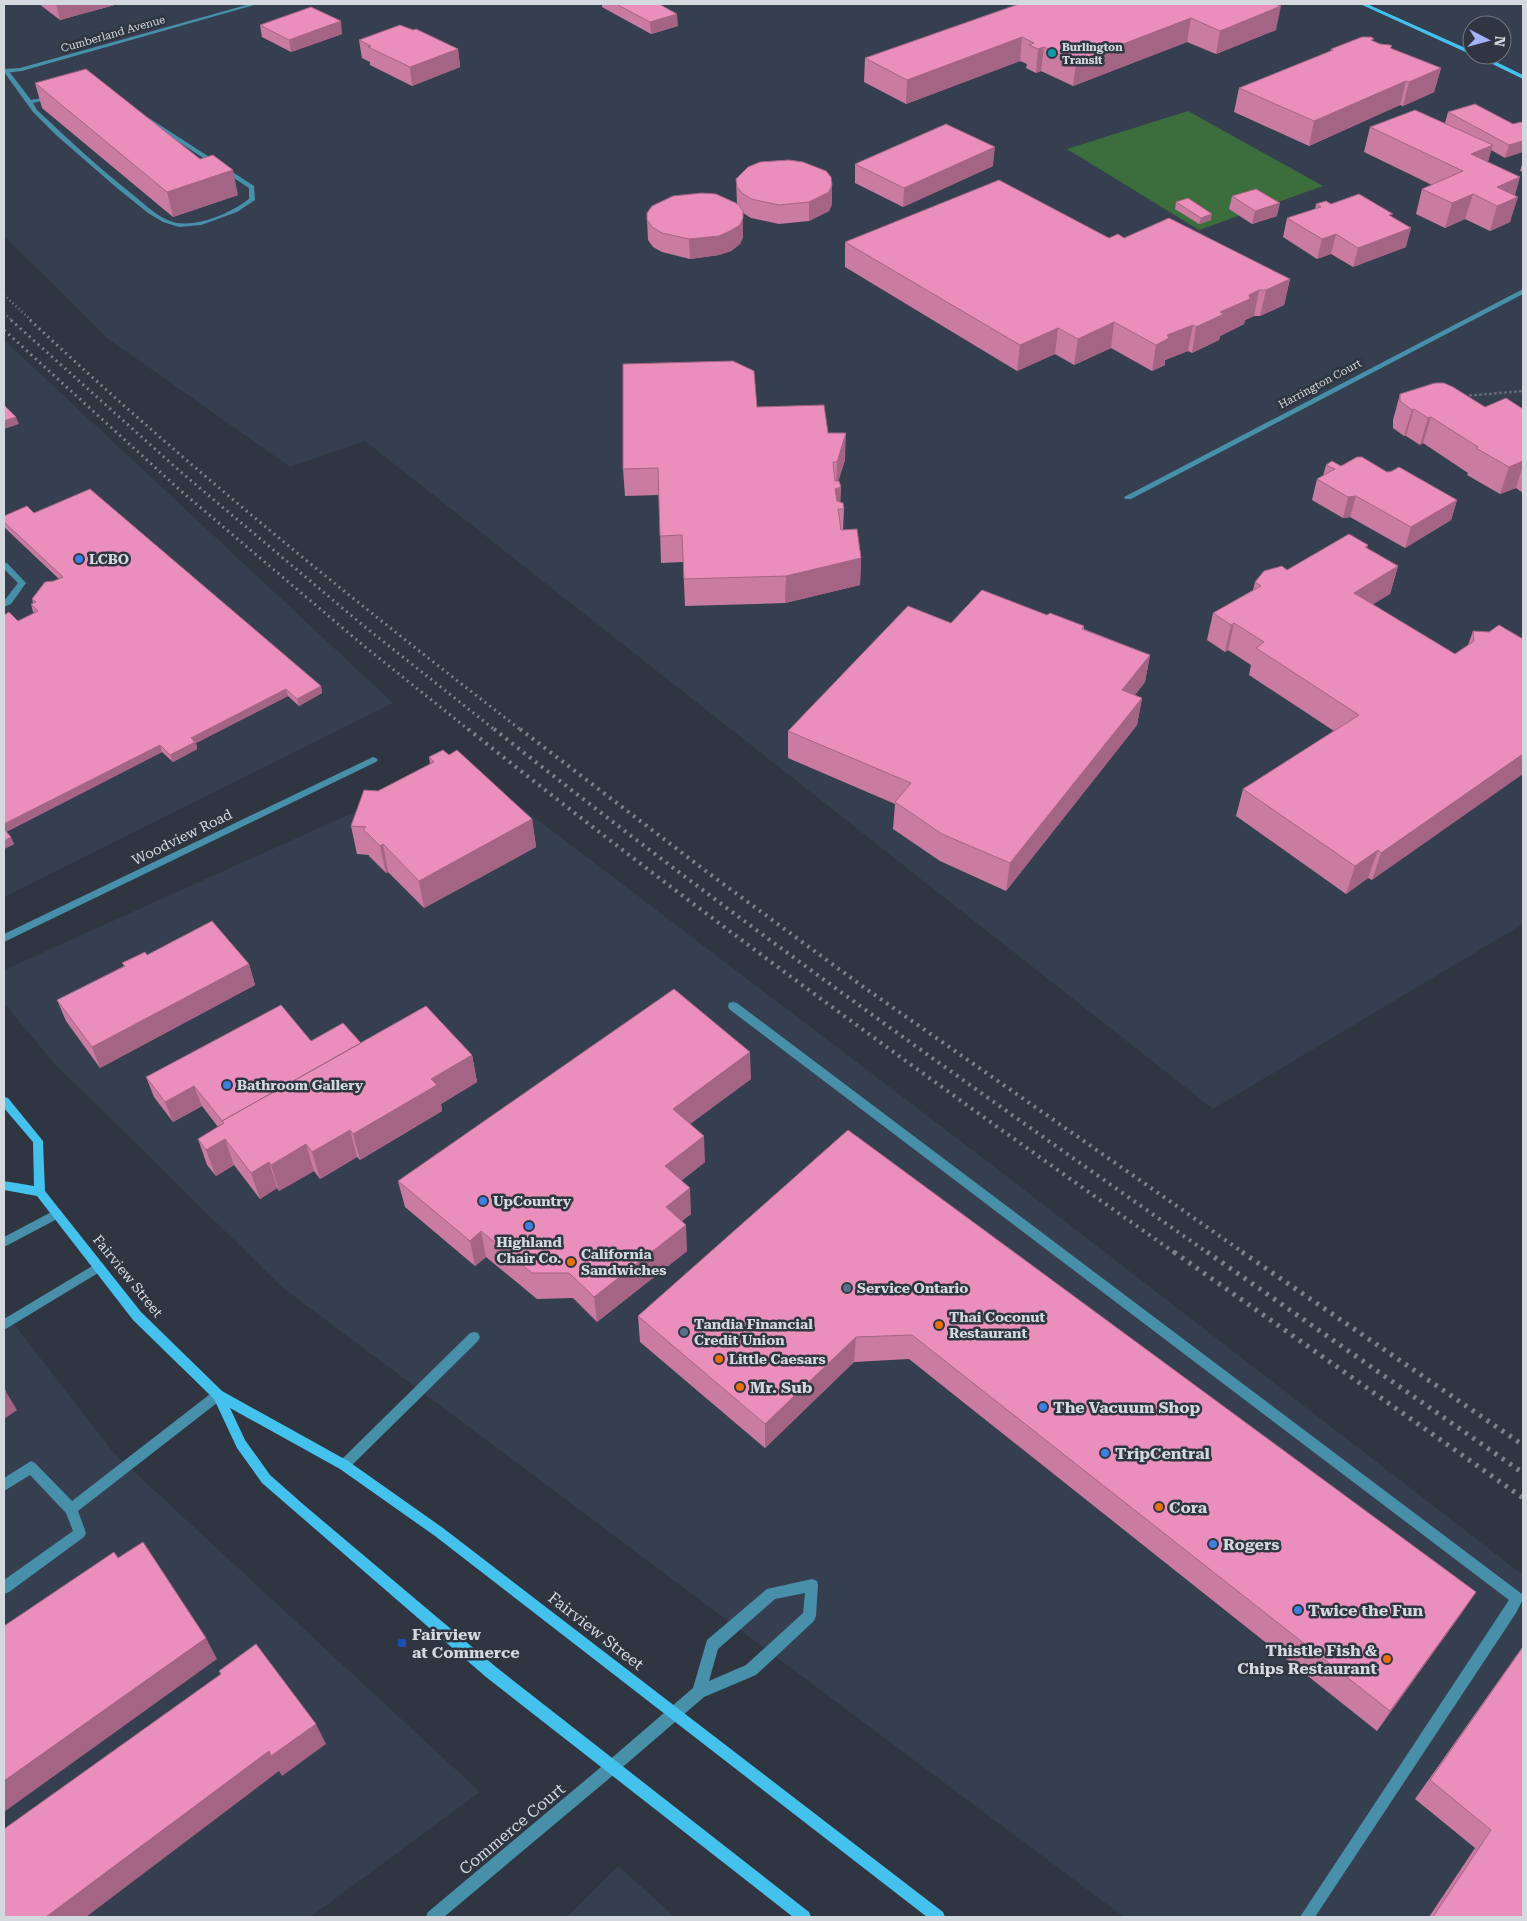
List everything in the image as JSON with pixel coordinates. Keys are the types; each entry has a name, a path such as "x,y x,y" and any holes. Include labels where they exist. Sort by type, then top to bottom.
{"main road":[{"path":"1364,4 1462,48"},
{"path":"1497,65 1523,78"},
{"path":"4,1101 38,1141 40,1192 4,1186"},
{"name":"Fairview Street","path":"40,1192 137,1316 218,1395 344,1465 439,1532 938,1917"},
{"name":"Fairview Street","path":"218,1395 242,1444 266,1479 491,1672 804,1917"}],"street":[{"name":"Cumberland Avenue","path":"5,71 20,70 255,4"},
{"path":"5,71 35,111 81,156 164,220 172,224 204,221 242,208 252,200 252,187 144,117"},
{"path":"30,102 56,96"},
{"name":"Harrington Court","path":"1128,497 1523,291"},
{"path":"4,564 22,583 8,602 4,604"},
{"name":"Woodview Road","path":"4,938 372,760"},
{"path":"733,1006 1517,1598 1511,1610 1307,1917"},
{"path":"4,1242 57,1214"},
{"path":"4,1324 99,1267"},
{"path":"344,1465 474,1337"},
{"path":"71,1509 218,1395"},
{"path":"4,1485 31,1466 71,1509 80,1534 4,1588"},
{"name":"Commerce Court","path":"434,1917 699,1692 751,1670 809,1616 812,1585 772,1593 712,1645 699,1692"}],"path":[{"path":"1456,396 1523,391"}],"shaded area":[{"path":"4,4 1523,4 1523,924 1213,1109 365,441 290,467 107,338 4,236"},
{"path":"4,340 393,703 4,897"},
{"path":"463,763 979,1155 1523,1575 1523,1917 1124,1917 283,1288 53,1062 4,1003 4,970"},
{"path":"4,1311 113,1452 480,1792 310,1917 4,1917"},
{"path":"618,1866 675,1917 567,1917"}],"green space":[{"path":"1188,111 1323,186 1199,230 1067,149"}],"building":[{"path":"616,4 659,4 677,14 650,22"},
{"path":"1019,4 1274,4 1281,6 1220,31 1191,18 1076,62 1044,47 1038,49 1029,45 1034,43 1022,37 907,80 865,58"},
{"path":"311,7 341,21 289,40 260,25"},
{"path":"400,25 413,30 416,29 458,49 410,67 368,47 371,46 359,40"},
{"path":"1362,37 1371,37 1374,39 1371,40 1380,44 1390,45 1392,46 1390,48 1441,68 1314,121 1239,88 1333,50 1331,49"},
{"path":"86,69 200,159 213,155 233,170 167,192 35,83"},
{"path":"1475,104 1513,124 1523,123 1523,141 1509,145 1448,112"},
{"path":"1415,110 1493,145 1471,154 1520,177 1497,187 1518,197 1497,206 1473,194 1452,203 1422,189 1463,171 1370,127"},
{"path":"946,124 995,147 904,188 855,164"},
{"path":"789,160 803,162 826,171 831,177 832,185 829,192 809,202 779,205 751,199 737,187 736,179 748,167 760,162"},
{"path":"999,180 1109,238 1118,234 1124,238 1169,218 1290,279 1266,290 1259,290 1249,295 1250,299 1220,312 1224,314 1196,327 1193,325 1167,335 1169,338 1156,345 1114,322 1078,339 1058,328 1020,345 845,242"},
{"path":"1256,189 1280,203 1255,211 1232,196"},
{"path":"702,193 716,194 738,204 743,211 740,225 719,236 689,239 662,233 652,227 647,220 647,213 652,206 673,196"},
{"path":"1359,194 1393,214 1389,215 1411,228 1358,248 1336,234 1322,239 1287,218 1321,207 1316,204 1326,201 1331,204"},
{"path":"1188,198 1212,214 1201,218 1176,202"},
{"path":"733,361 754,371 757,407 824,405 828,433 846,433 837,462 833,462 835,481 839,481 841,487 835,489 837,501 843,503 844,509 838,509 841,530 857,529 861,558 786,576 684,579 682,535 660,536 658,468 623,469 623,364"},
{"path":"1435,383 1444,383 1453,387 1485,407 1506,398 1523,409 1523,461 1509,467 1476,448 1478,447 1431,417 1428,418 1414,409 1412,410 1400,401 1400,394"},
{"path":"4,405 16,417 4,421"},
{"path":"1357,457 1362,457 1387,472 1399,467 1457,500 1411,527 1356,496 1348,497 1317,479 1335,469 1326,465 1332,461 1341,466"},
{"path":"90,489 321,686 297,699 286,689 191,738 195,742 170,755 160,745 4,824 4,615 9,612 18,621 38,611 31,604 36,602 32,599 45,582 63,577 4,522 4,516 27,506 34,513"},
{"path":"1349,534 1368,545 1365,547 1398,566 1354,593 1455,654 1474,641 1473,631 1489,632 1499,625 1523,639 1523,754 1381,853 1378,850 1355,866 1243,789 1359,715 1256,648 1264,642 1234,623 1231,625 1213,613 1261,586 1255,582 1264,571 1282,566 1287,570"},
{"path":"982,590 1047,615 1050,613 1084,626 1082,629 1150,655 1122,690 1142,698 1010,863 942,834 895,802 911,783 788,731 908,606 951,623"},
{"path":"443,750 449,755 457,750 532,819 419,881 383,844 380,846 363,829 366,827 351,826 364,790 378,791 434,762 429,757"},
{"path":"4,829 11,837 4,841"},
{"path":"212,921 249,964 92,1047 57,1000 125,966 122,963 145,952 147,955"},
{"path":"674,989 750,1052 673,1109 704,1136 665,1166 690,1188 666,1207 686,1225 594,1297 569,1273 532,1273 481,1231 470,1241 398,1181"},
{"path":"281,1005 311,1041 343,1023 361,1043 222,1121 194,1086 165,1102 146,1077"},
{"path":"426,1006 472,1055 431,1079 437,1085 353,1134 350,1130 312,1152 306,1144 271,1165 269,1162 251,1173 225,1139 206,1150 198,1139 224,1123 222,1121"},
{"path":"848,1130 1476,1592 1390,1711 912,1335 856,1337 765,1424 638,1316"},
{"path":"143,1542 206,1638 4,1781 4,1626 114,1552 118,1558"},
{"path":"256,1644 316,1724 271,1756 269,1751 46,1917 4,1917 4,1829 221,1674 219,1671"},
{"path":"1523,1647 1523,1917 1433,1917 1491,1830 1430,1780"}],"railway":[{"path":"4,295 32,321"},
{"path":"4,313 13,321"},
{"path":"11,320 182,473 365,627 495,730"},
{"path":"30,320 209,480 395,632 521,730"},
{"path":"4,330 181,491 364,646 469,730"},
{"path":"468,729 729,931 995,1126 1175,1253"},
{"path":"494,729 669,865 847,997 1208,1253"},
{"path":"520,729 707,872 862,986 1244,1253"},
{"path":"1174,1252 1523,1498"},
{"path":"1207,1252 1523,1473"},
{"path":"1242,1252 1523,1445"}],"place":[{"name":"Burlington Transit","path":"1052,53"},
{"name":"LCBO","path":"79,559"},
{"name":"Bathroom Gallery","path":"227,1085"},
{"name":"UpCountry","path":"483,1201"},
{"name":"Highland Chair Co.","path":"529,1226"},
{"name":"California Sandwiches","path":"571,1262"},
{"name":"Service Ontario","path":"847,1288"},
{"name":"Thai Coconut Restaurant","path":"939,1325"},
{"name":"Tandia Financial Credit Union","path":"684,1332"},
{"name":"Little Caesars","path":"719,1359"},
{"name":"Mr. Sub","path":"740,1387"},
{"name":"The Vacuum Shop","path":"1043,1407"},
{"name":"TripCentral","path":"1105,1453"},
{"name":"Cora","path":"1159,1507"},
{"name":"Rogers","path":"1213,1544"},
{"name":"Twice the Fun","path":"1298,1610"},
{"name":"Fairview at Commerce","path":"402,1643"},
{"name":"Thistle Fish & Chips Restaurant","path":"1387,1659"}]}
